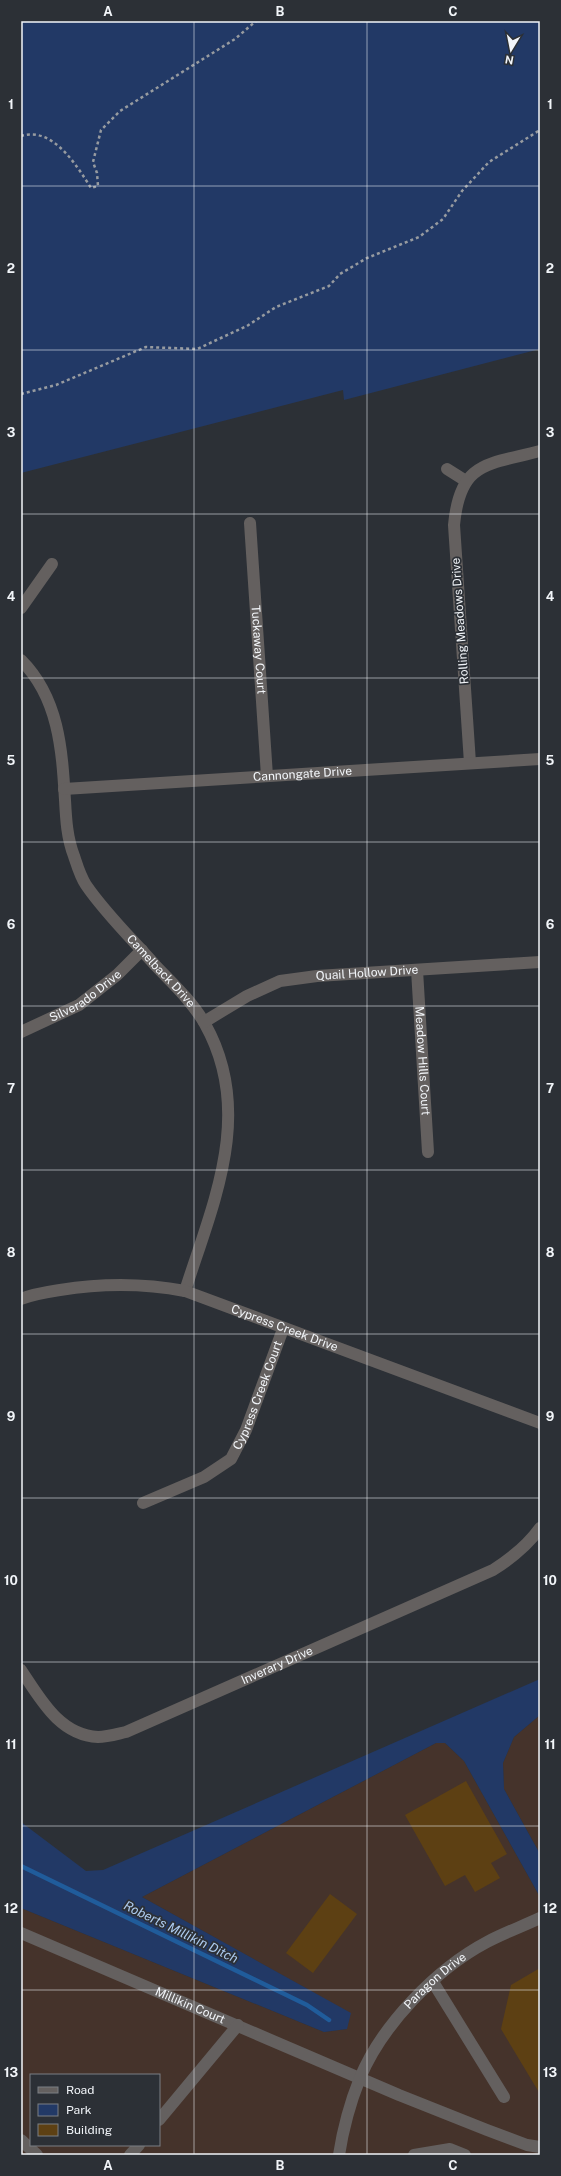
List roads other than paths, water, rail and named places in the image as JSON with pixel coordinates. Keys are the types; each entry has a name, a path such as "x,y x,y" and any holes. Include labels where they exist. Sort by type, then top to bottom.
{"street":[{"path":"447,469 466,481 475,472 486,465 540,451"},
{"name":"Rolling Meadows Drive","path":"466,481 456,502 454,525 470,763"},
{"name":"Tuckaway Court","path":"250,523 266,776"},
{"path":"21,608 52,564"},
{"name":"Camelback Drive","path":"23,662 43,688 54,715 60,736 69,844 85,883 189,1002 204,1022 218,1048 226,1080 227,1135 224,1167 185,1291"},
{"name":"Cannongate Drive","path":"64,789 540,759"},
{"name":"Silverado Drive","path":"21,1032 79,1005 117,975 142,950"},
{"name":"Quail Hollow Drive","path":"204,1022 247,996 280,981 317,976 540,962"},
{"name":"Meadow Hills Court","path":"417,970 428,1152"},
{"name":"Cypress Creek Drive","path":"21,1299 53,1291 115,1284 154,1286 185,1291 283,1329 540,1423"},
{"name":"Cypress Creek Court","path":"144,1503 204,1477 231,1459 246,1430 283,1329"},
{"name":"Inverary Drive","path":"21,1670 50,1713 72,1730 99,1737 126,1732 198,1702 493,1570 528,1544 540,1528"},
{"name":"Paragon Drive","path":"340,2155 344,2131 360,2078 387,2032 404,2010 433,1982 464,1957 487,1942 540,1918"},
{"name":"Millikin Court","path":"21,1933 360,2078 487,2130 527,2145 540,2147"},
{"path":"433,1982 504,2098"},
{"path":"160,2119 238,2025"},
{"path":"21,2140 37,2155"},
{"path":"130,2155 138,2146"},
{"path":"414,2155 449,2152 465,2155"},
{"path":"340,2155 345,2155"}],"waterway":[{"name":"Roberts Millikin Ditch","path":"21,1866 307,2005 329,2020"}]}
